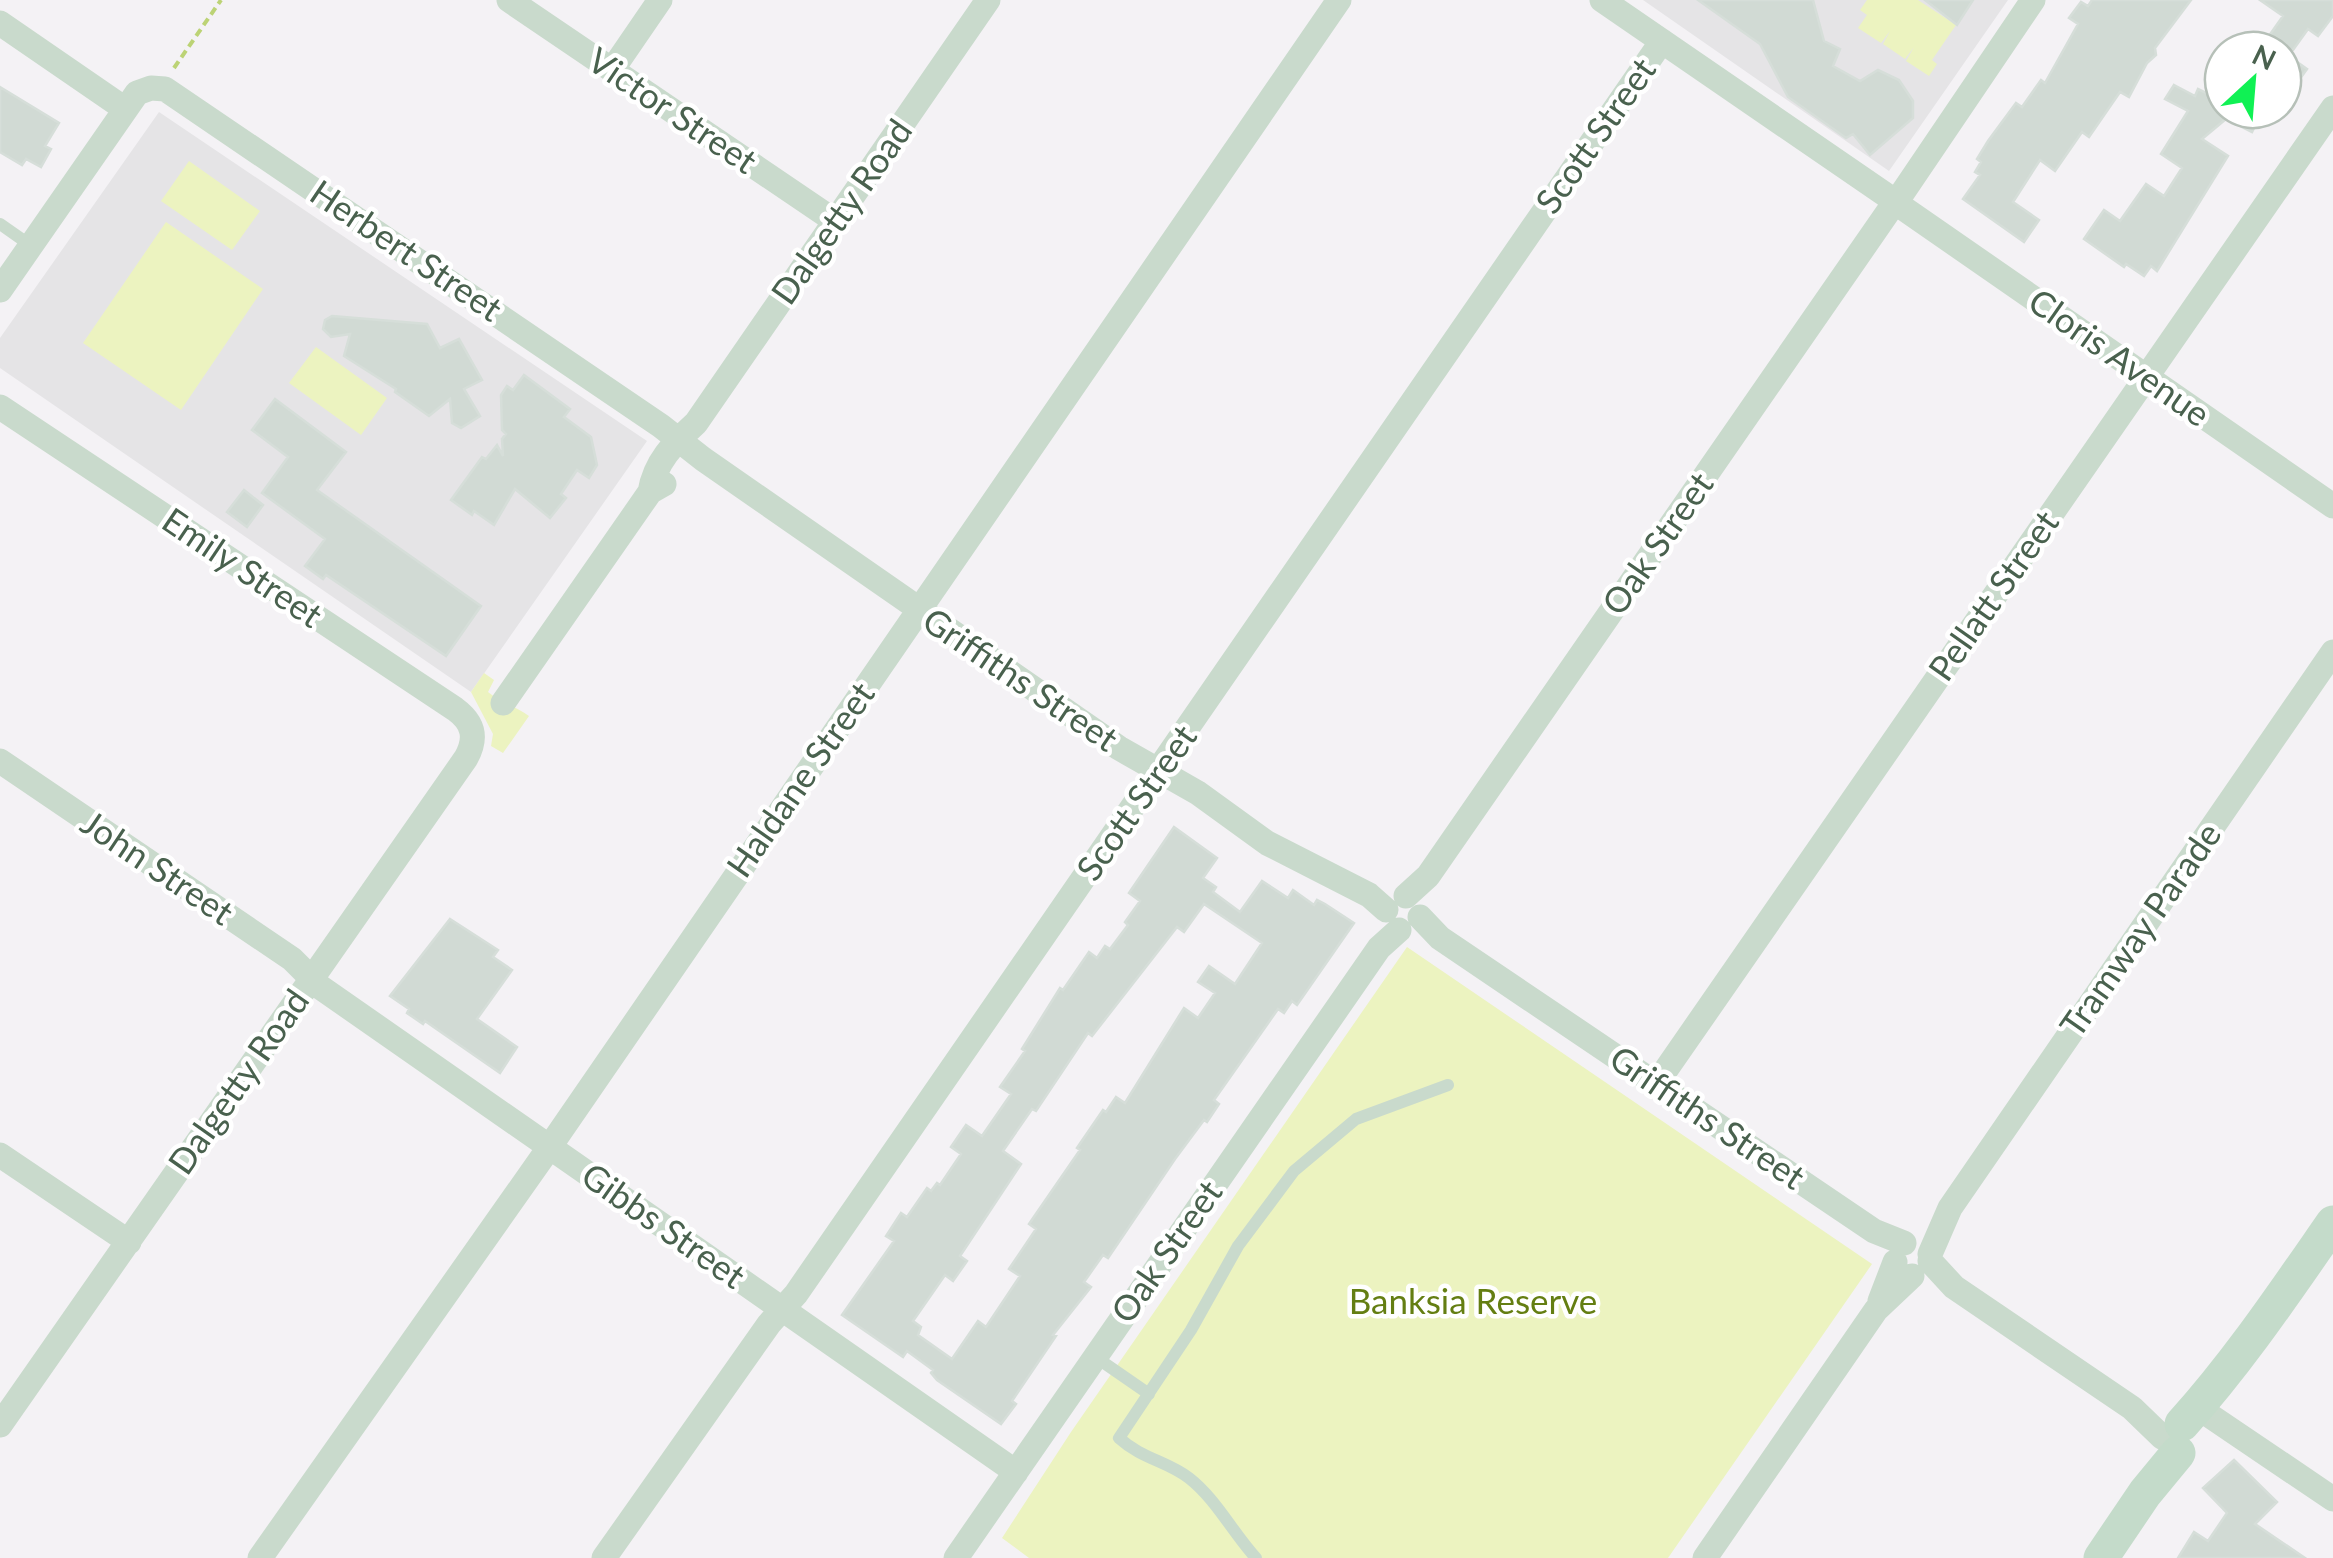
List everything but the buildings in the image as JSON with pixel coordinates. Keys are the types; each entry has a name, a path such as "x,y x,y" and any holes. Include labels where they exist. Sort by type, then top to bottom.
{"street":[{"name":"Victor Street","path":"509,0 835,222"},
{"path":"612,70 660,0"},
{"name":"Dalgetty Road","path":"503,703 650,492 654,472 686,439 988,0"},
{"name":"Haldane Street","path":"260,1558 549,1147 1339,0"},
{"name":"Cloris Avenue","path":"1602,0 2333,506"},
{"name":"Oak Street","path":"959,1557 1094,1356 1380,948 1399,911 1428,876 2034,0"},
{"path":"0,23 126,109 0,290"},
{"name":"Scott Street","path":"604,1558 781,1309 796,1294 1662,41"},
{"name":"Herbert Street","path":"126,109 138,94 151,88 165,89 181,97 686,439"},
{"name":"Pellatt Street","path":"1656,1084 2333,108"},
{"name":"Emily Street","path":"0,406 462,714 474,737"},
{"name":"Griffiths Street","path":"686,439 918,610 1119,748 1198,794 1267,843 1399,911 2132,1408 2257,1445 2333,1499"},
{"name":"Tramway Parade","path":"1705,1558 2333,652"},
{"name":"Dalgetty Road","path":"0,1425 466,758 474,737"},
{"name":"John Street","path":"0,761 292,959 312,978"},
{"name":"Gibbs Street","path":"312,978 1016,1472"},
{"path":"0,1154 128,1242"},
{"path":"2101,1558 2216,1381 2238,1358 2333,1223"}],"lane":[{"path":"0,224 30,245"},
{"path":"1256,1558 1187,1476 1136,1453 1119,1438 1192,1330 1238,1246 1294,1170 1356,1119 1448,1084"},
{"path":"1094,1356 1148,1394"}],"path":[{"path":"174,68 221,0"}],"shaded area":[{"path":"1643,0 2008,0 1889,171"},
{"path":"159,112 647,441 471,692 0,368 0,338"}],"green space":[{"path":"1867,0 1918,0 1956,25 1932,60 1937,64 1929,76 1906,61 1914,47 1905,59 1883,44 1890,31 1881,43 1858,28 1867,15 1860,10"},
{"path":"189,161 260,211 232,250 161,201"},
{"path":"166,222 263,289 181,410 83,343"},
{"path":"316,347 387,398 361,435 289,383"},
{"path":"484,673 494,680 488,692 529,716 503,753 491,746 493,734 471,692"},
{"name":"Banksia Reserve","path":"1407,947 1872,1264 1668,1558 1029,1558 1002,1538 1071,1432"}]}
